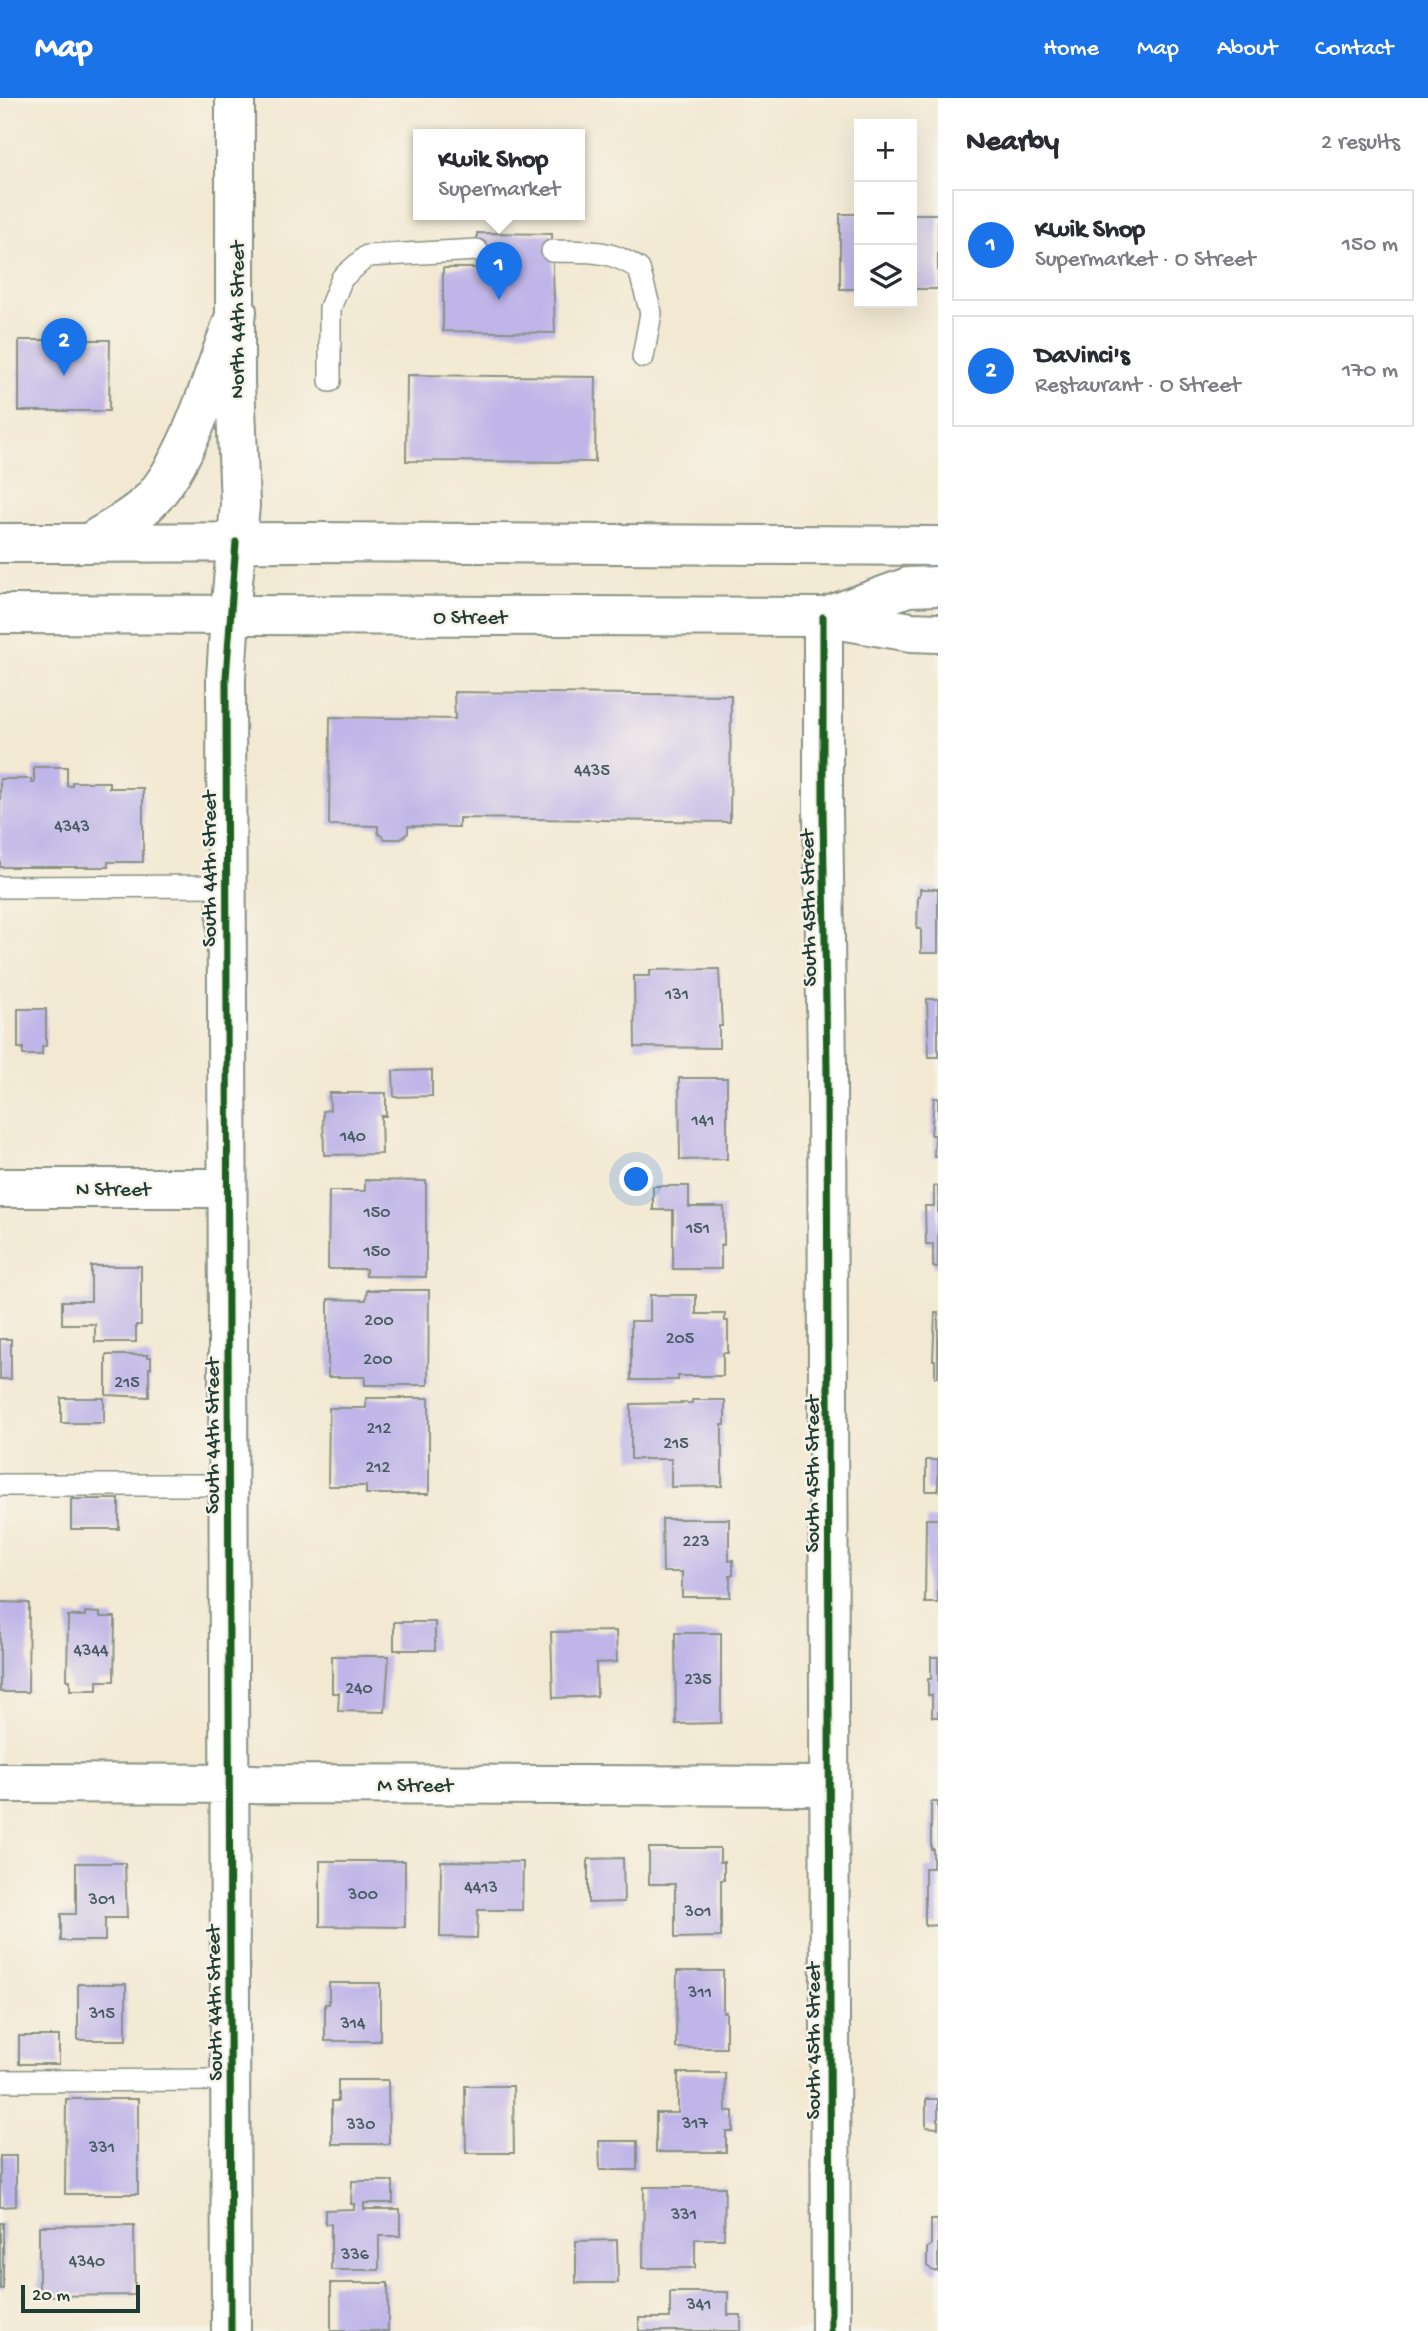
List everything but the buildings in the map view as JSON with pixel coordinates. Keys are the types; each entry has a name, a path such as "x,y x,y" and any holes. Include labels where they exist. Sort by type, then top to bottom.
{"street":[{"name":"North 44th Street","path":"235,98 235,382 240,505 236,542"},
{"path":"89,542 150,501 173,470 188,439 237,311"},
{"name":"South 44th Street","path":"231,2331 226,665 236,542"},
{"path":"0,543 938,546"},
{"path":"823,617 908,587 938,586"},
{"name":"O Street","path":"0,614 823,617 911,632 938,633"},
{"name":"South 45th Street","path":"823,617 831,2331"},
{"name":"N Street","path":"0,1188 226,1188"},
{"name":"M Street","path":"0,1783 829,1786"}],"lane":[{"path":"330,381 330,308 342,278 367,256 477,250"},
{"path":"552,251 601,252 621,257 639,269 651,313 643,358"},
{"path":"0,887 226,886"},
{"path":"0,1485 228,1485"},
{"path":"0,2081 232,2080"}],"cycle path":[{"path":"231,2331 226,678 236,542"},
{"path":"823,617 831,2331"}],"place":[{"name":"Kwik Shop","path":"499,300"},
{"name":"DaVinci's","path":"64,376"}]}
